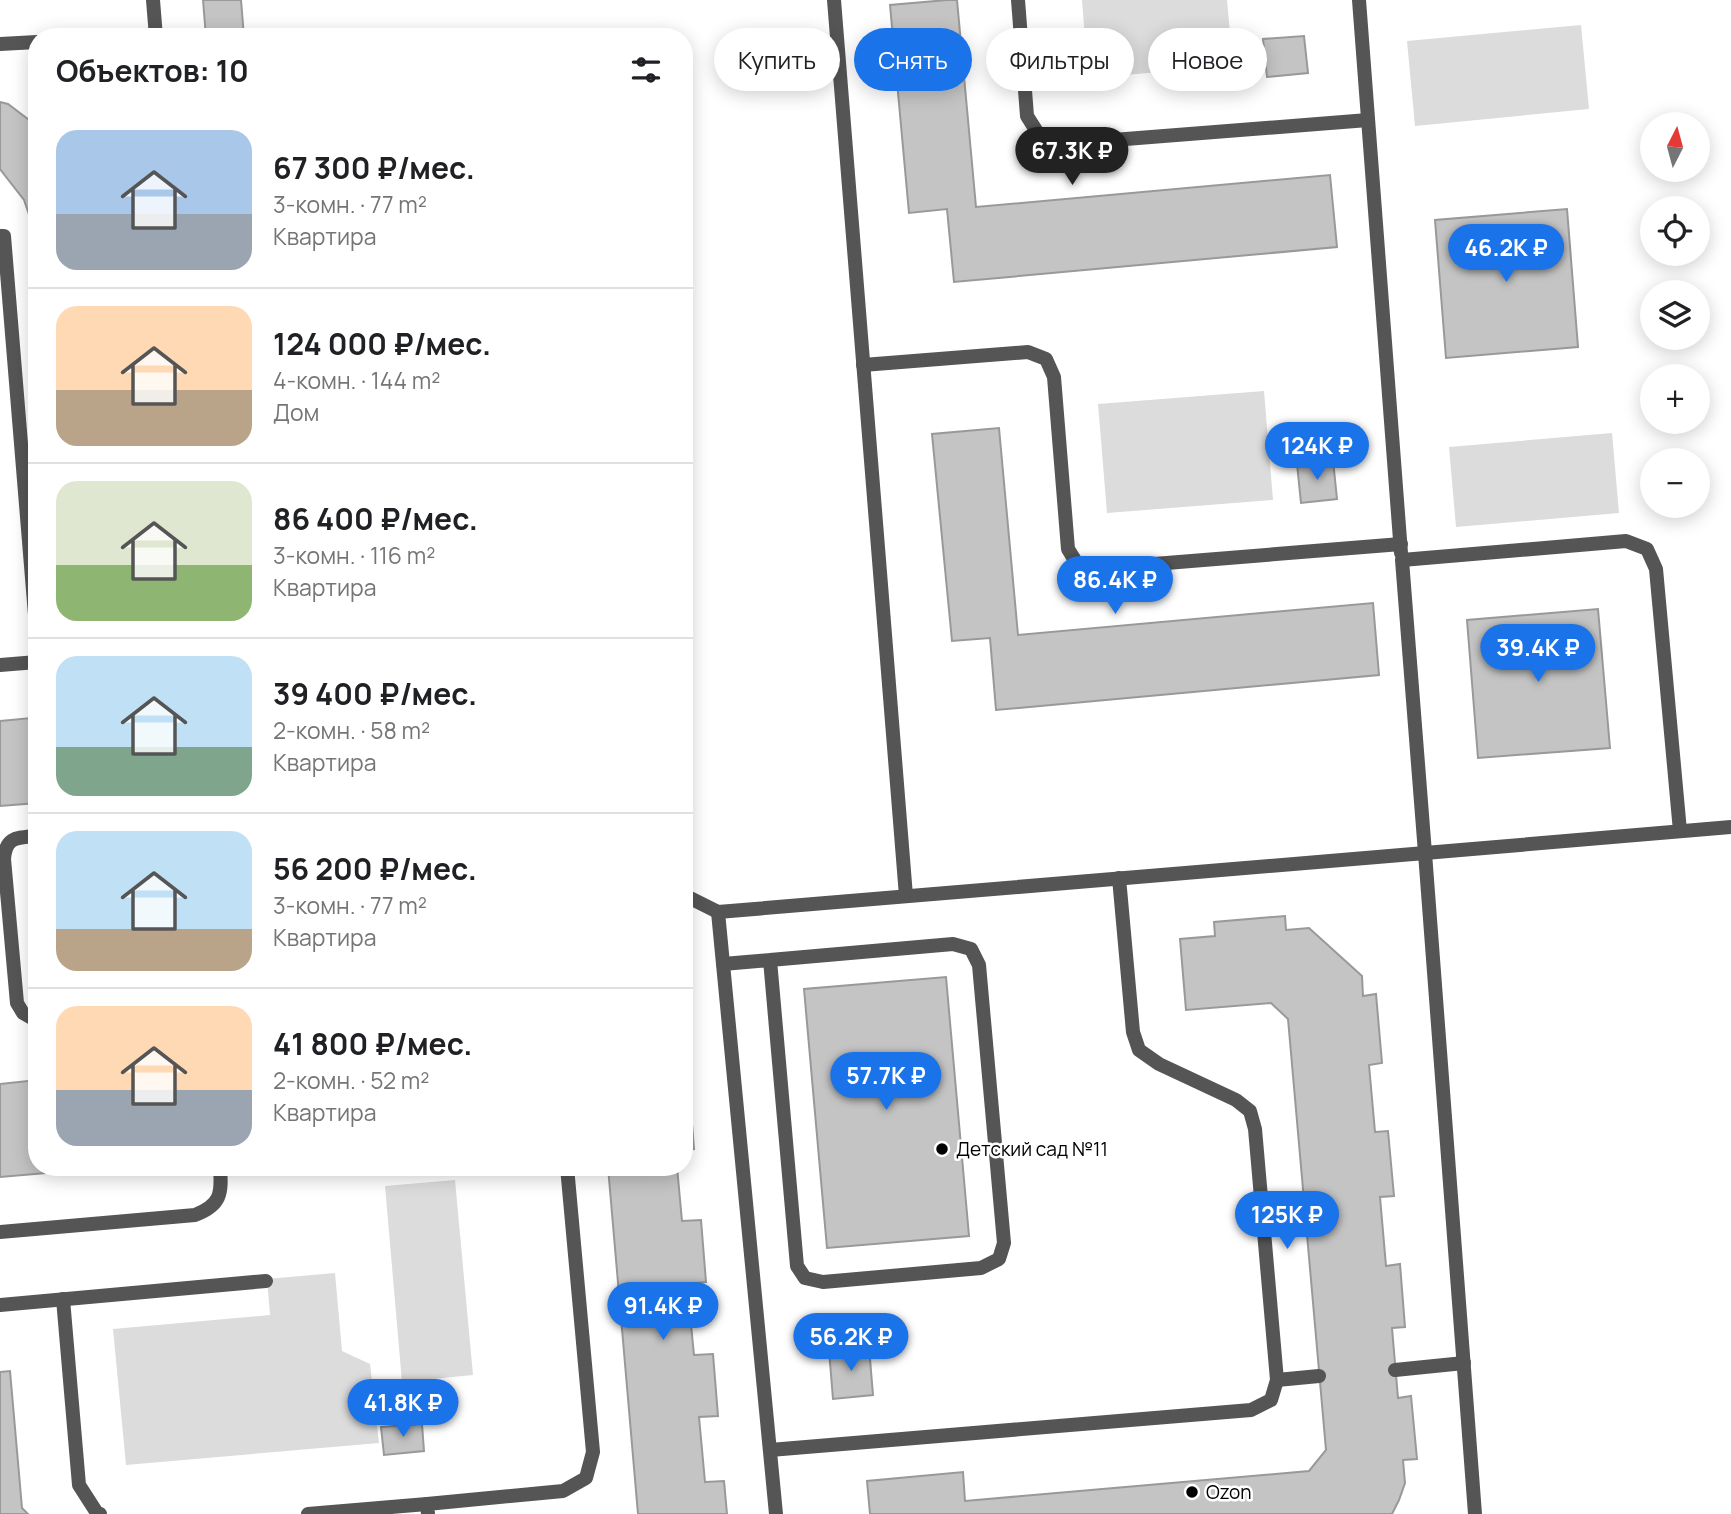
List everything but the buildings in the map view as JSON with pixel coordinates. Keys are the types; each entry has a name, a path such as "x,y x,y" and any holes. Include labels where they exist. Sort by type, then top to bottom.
{"lane":[{"path":"153,0 155,28"},
{"path":"834,0 906,897"},
{"path":"1018,0 1027,116 1039,135 1062,144 1368,120"},
{"path":"1359,0 1475,1514"},
{"path":"0,44 28,42"},
{"path":"0,236 4,236 28,513"},
{"path":"863,365 1028,352 1046,359 1054,377 1068,549 1076,562 1092,569 1401,544"},
{"path":"1402,560 1626,541 1647,549 1656,569 1680,831"},
{"path":"0,665 28,663"},
{"path":"693,900 718,912 1731,827"},
{"path":"28,837 15,838 8,843 4,859 17,1003 28,1016"},
{"path":"770,1450 1251,1410 1271,1400 1277,1380 1255,1129 1250,1111 1236,1100 1158,1064 1139,1050 1133,1032 1119,878"},
{"path":"718,912 776,1514"},
{"path":"723,964 953,944 971,949 979,965 1004,1243 999,1259 981,1268 823,1282 806,1278 797,1266 770,960"},
{"path":"0,1232 195,1215 211,1208 218,1197 221,1176"},
{"path":"308,1514 428,1509 563,1491 586,1478 593,1452 569,1176"},
{"path":"0,1304 266,1281"},
{"path":"63,1299 79,1485 100,1514"},
{"path":"1395,1370 1464,1363"},
{"path":"1277,1380 1319,1376"}],"shaded area":[{"path":"1082,0 1227,0 1230,28 1148,28 1148,73 1134,74 1134,28 1084,28"},
{"path":"1581,25 1589,109 1415,126 1407,41"},
{"path":"1264,391 1273,500 1107,513 1098,404"},
{"path":"1612,433 1619,513 1456,527 1449,447"},
{"path":"455,1180 473,1375 402,1382 385,1186"},
{"path":"335,1273 342,1351 370,1364 379,1443 126,1465 113,1329 270,1315 267,1279"}],"place":[{"name":"Детский сад №11","path":"942,1149"},
{"name":"Ozon","path":"1192,1492"}]}
